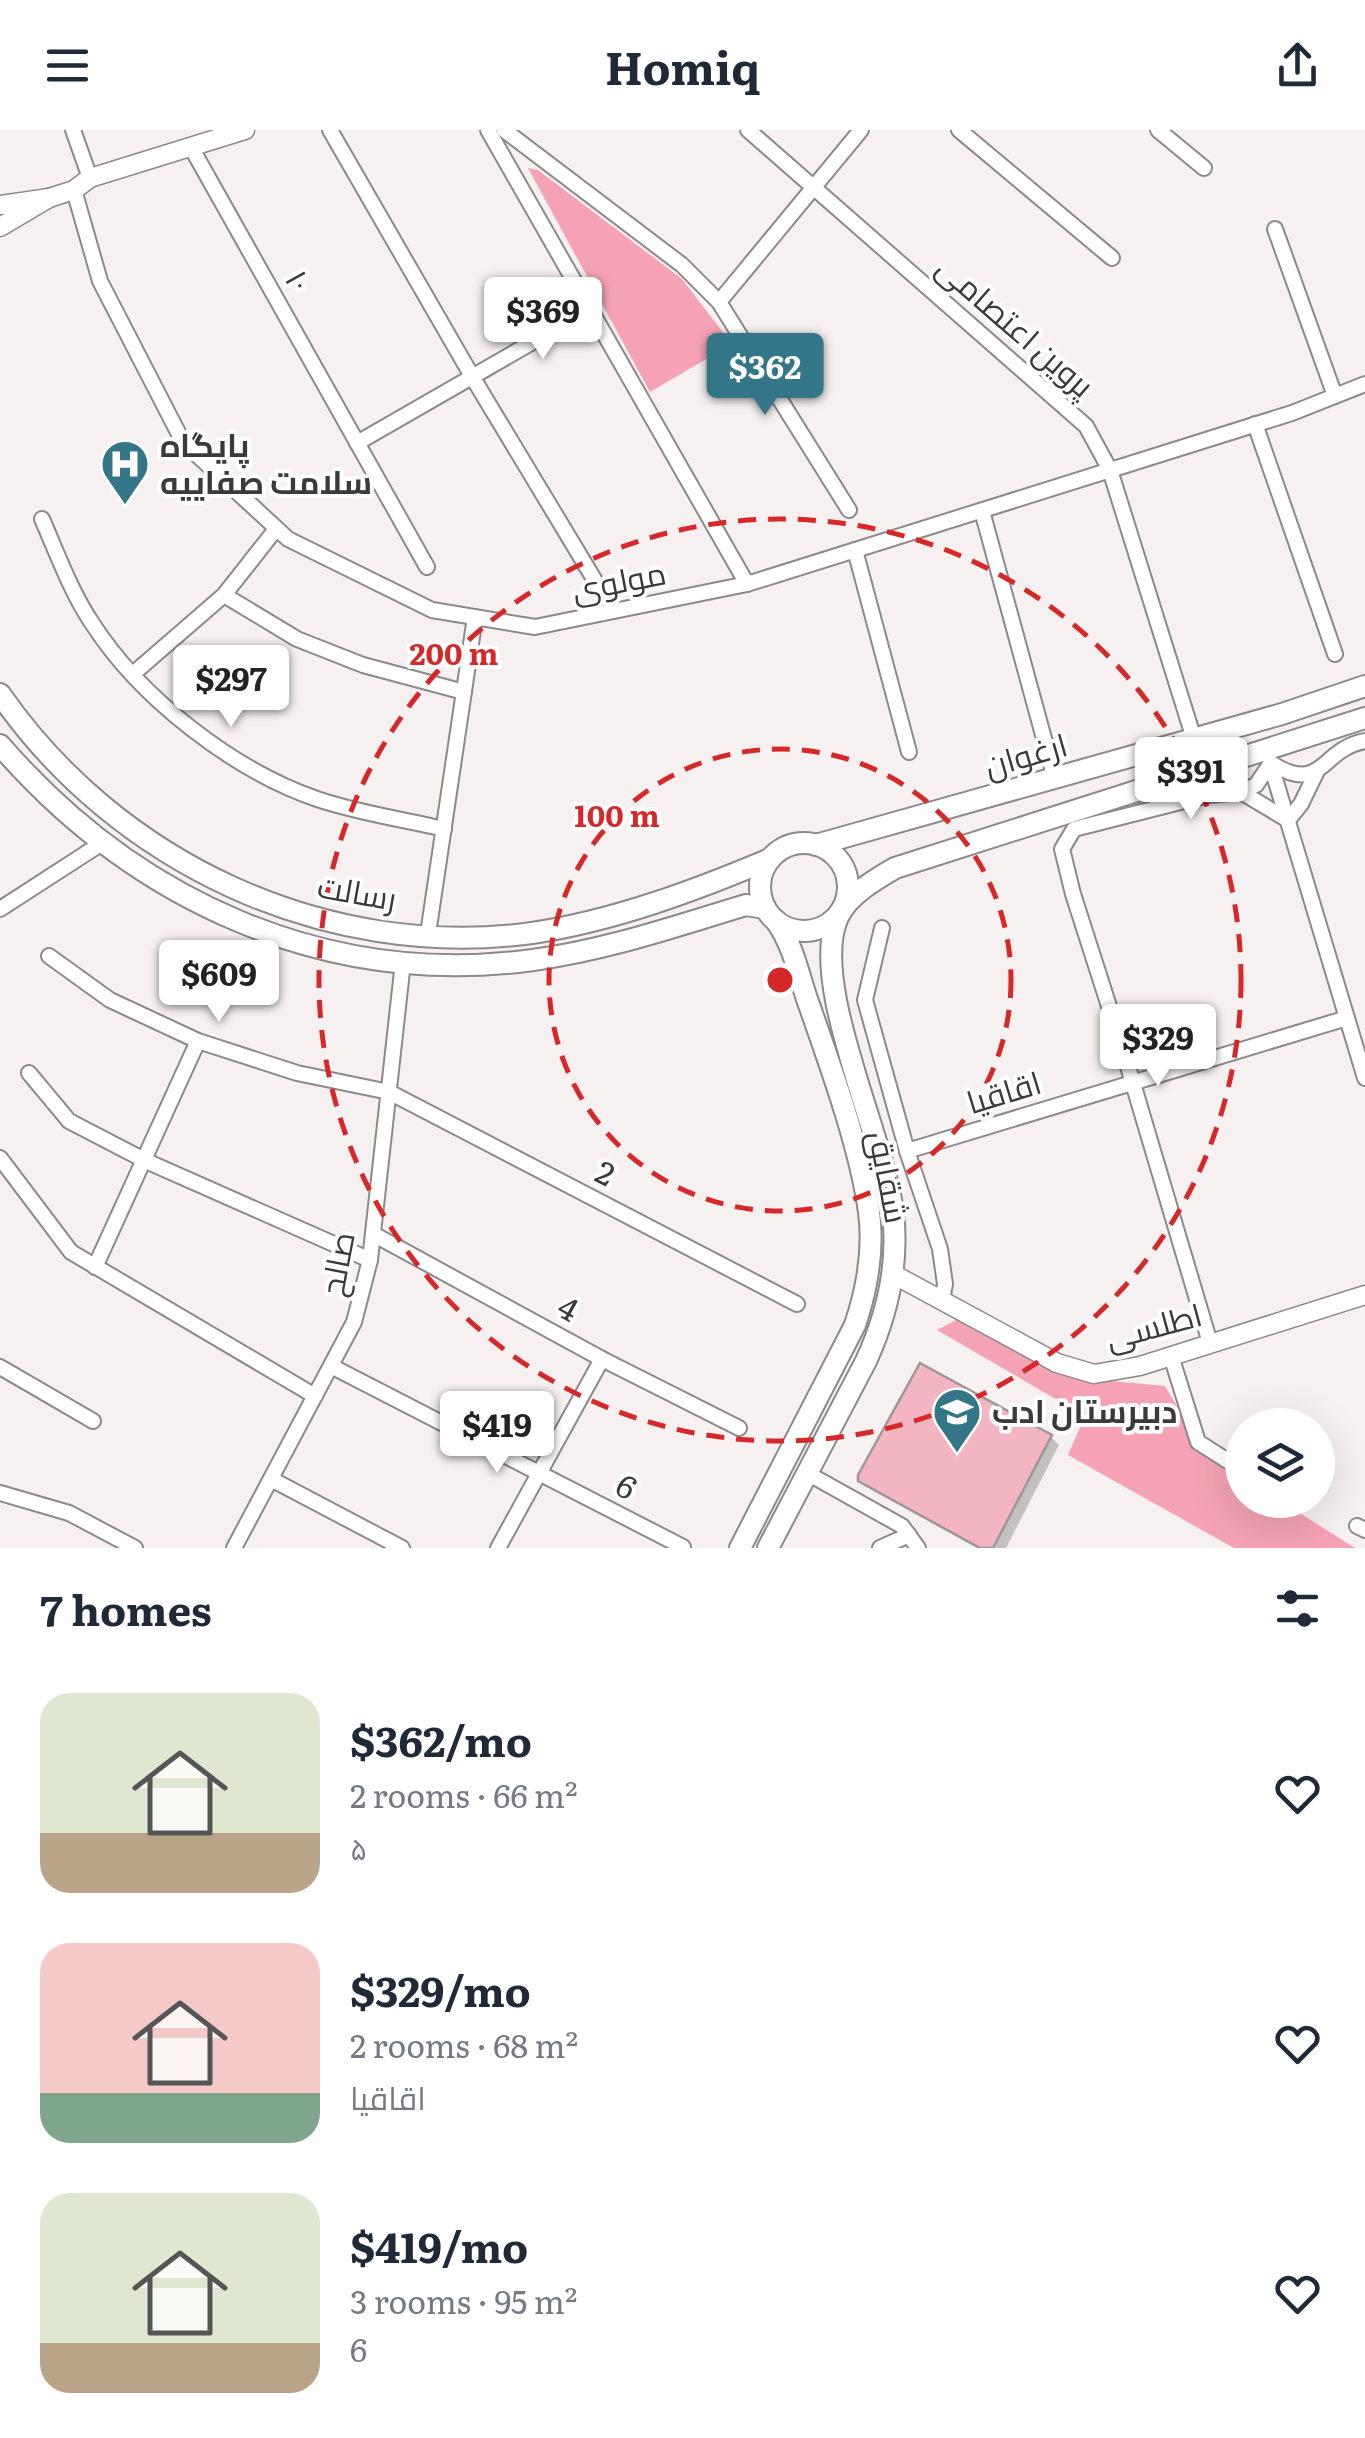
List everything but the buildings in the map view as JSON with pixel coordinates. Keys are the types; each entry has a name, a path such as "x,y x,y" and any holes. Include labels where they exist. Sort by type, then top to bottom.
{"main road":[{"name":"ارغوان","path":"816,845 1194,739 1365,686"},
{"name":"رسالت","path":"0,694 47,755 121,822 212,880 310,917 368,929 428,934 532,933 703,888 770,859"},
{"name":"ارغوان","path":"838,915 868,884 895,868 1268,756 1365,718"},
{"name":"رسالت","path":"0,745 54,805 150,877 253,928 362,958 478,965 546,958 632,940 746,905 770,914"},
{"path":"102,843 121,822"},
{"path":"798,843 816,845 832,853 848,882 846,900 838,915 809,931 792,929 770,914 760,892 762,874 770,859 784,847 798,843"},
{"name":"شقایق","path":"740,1548 855,1325 871,1242 862,1178 822,1039 787,937 770,914"},
{"name":"شقایق","path":"768,1548 878,1334 893,1274 893,1212 886,1174 843,1033 835,993 832,961 838,915"},
{"path":"785,1462 807,1474"}],"street":[{"path":"73,130 90,178"},
{"path":"0,205 50,198 74,190 90,178 244,130"},
{"path":"330,130 594,578"},
{"path":"488,130 747,584"},
{"path":"504,130 682,265 720,302 848,510"},
{"name":"پروین اعتصامی","path":"748,130 1086,426 1110,470 1194,739"},
{"path":"720,302 861,130"},
{"path":"959,130 1112,258"},
{"path":"1158,130 1204,168"},
{"name":"۱۰","path":"191,147 427,567"},
{"name":"مولوی","path":"74,190 100,281 182,442 288,538 432,610 475,617 536,626 747,584 1255,424 1365,384"},
{"path":"0,227 50,198"},
{"path":"1275,229 1335,396"},
{"path":"357,443 590,309"},
{"path":"1255,424 1334,654"},
{"path":"982,511 1055,778"},
{"path":"42,519 92,623 147,691 200,735 258,774 318,799 444,830"},
{"path":"134,674 224,595 276,528"},
{"path":"855,550 910,752"},
{"path":"224,595 297,639 363,665 464,692"},
{"path":"428,934 475,617"},
{"path":"1268,756 1288,774 1302,776 1317,770 1352,743 1365,741"},
{"path":"1210,1344 1062,850 1074,829 1208,795 1241,792 1256,784 1268,756"},
{"path":"1268,756 1365,1078"},
{"path":"1288,820 1301,804 1317,770"},
{"path":"1241,792 1288,820"},
{"path":"0,910 102,843"},
{"path":"882,928 865,1000 907,1151 940,1248 945,1284 942,1300"},
{"name":"2","path":"50,956 110,1000 198,1041 297,1073 388,1092 796,1304"},
{"name":"صالح","path":"234,1548 354,1322 370,1260 403,962"},
{"name":"اقاقیا","path":"907,1151 1347,1018"},
{"path":"95,1267 198,1041"},
{"path":"29,1073 69,1121 143,1160 370,1260"},
{"path":"0,1158 71,1252 315,1396"},
{"name":"4","path":"373,1234 602,1359 739,1428"},
{"name":"اطلسی","path":"893,1274 1057,1363 1094,1374 1140,1366 1365,1295"},
{"path":"1330,1305 1365,1310"},
{"path":"1171,1356 1198,1442 1225,1459"},
{"path":"498,1548 602,1359"},
{"name":"6","path":"331,1366 683,1546"},
{"path":"0,1367 93,1421"},
{"path":"807,1474 902,1526 913,1542 880,1548"},
{"path":"271,1479 402,1548"},
{"path":"0,1493 69,1513 134,1548"}],"shaded area":[{"path":"528,168 538,170 682,279 732,344 650,392"},
{"path":"964,1316 1090,1379 1165,1386 1206,1454 1225,1466 1225,1518 1308,1518 1355,1548 1234,1548 1068,1455 1085,1416 937,1330"}],"place":[{"name":"پایگاه سلامت صفاییه","path":"125,506"},
{"name":"دبیرستان ادب","path":"957,1454"}]}
